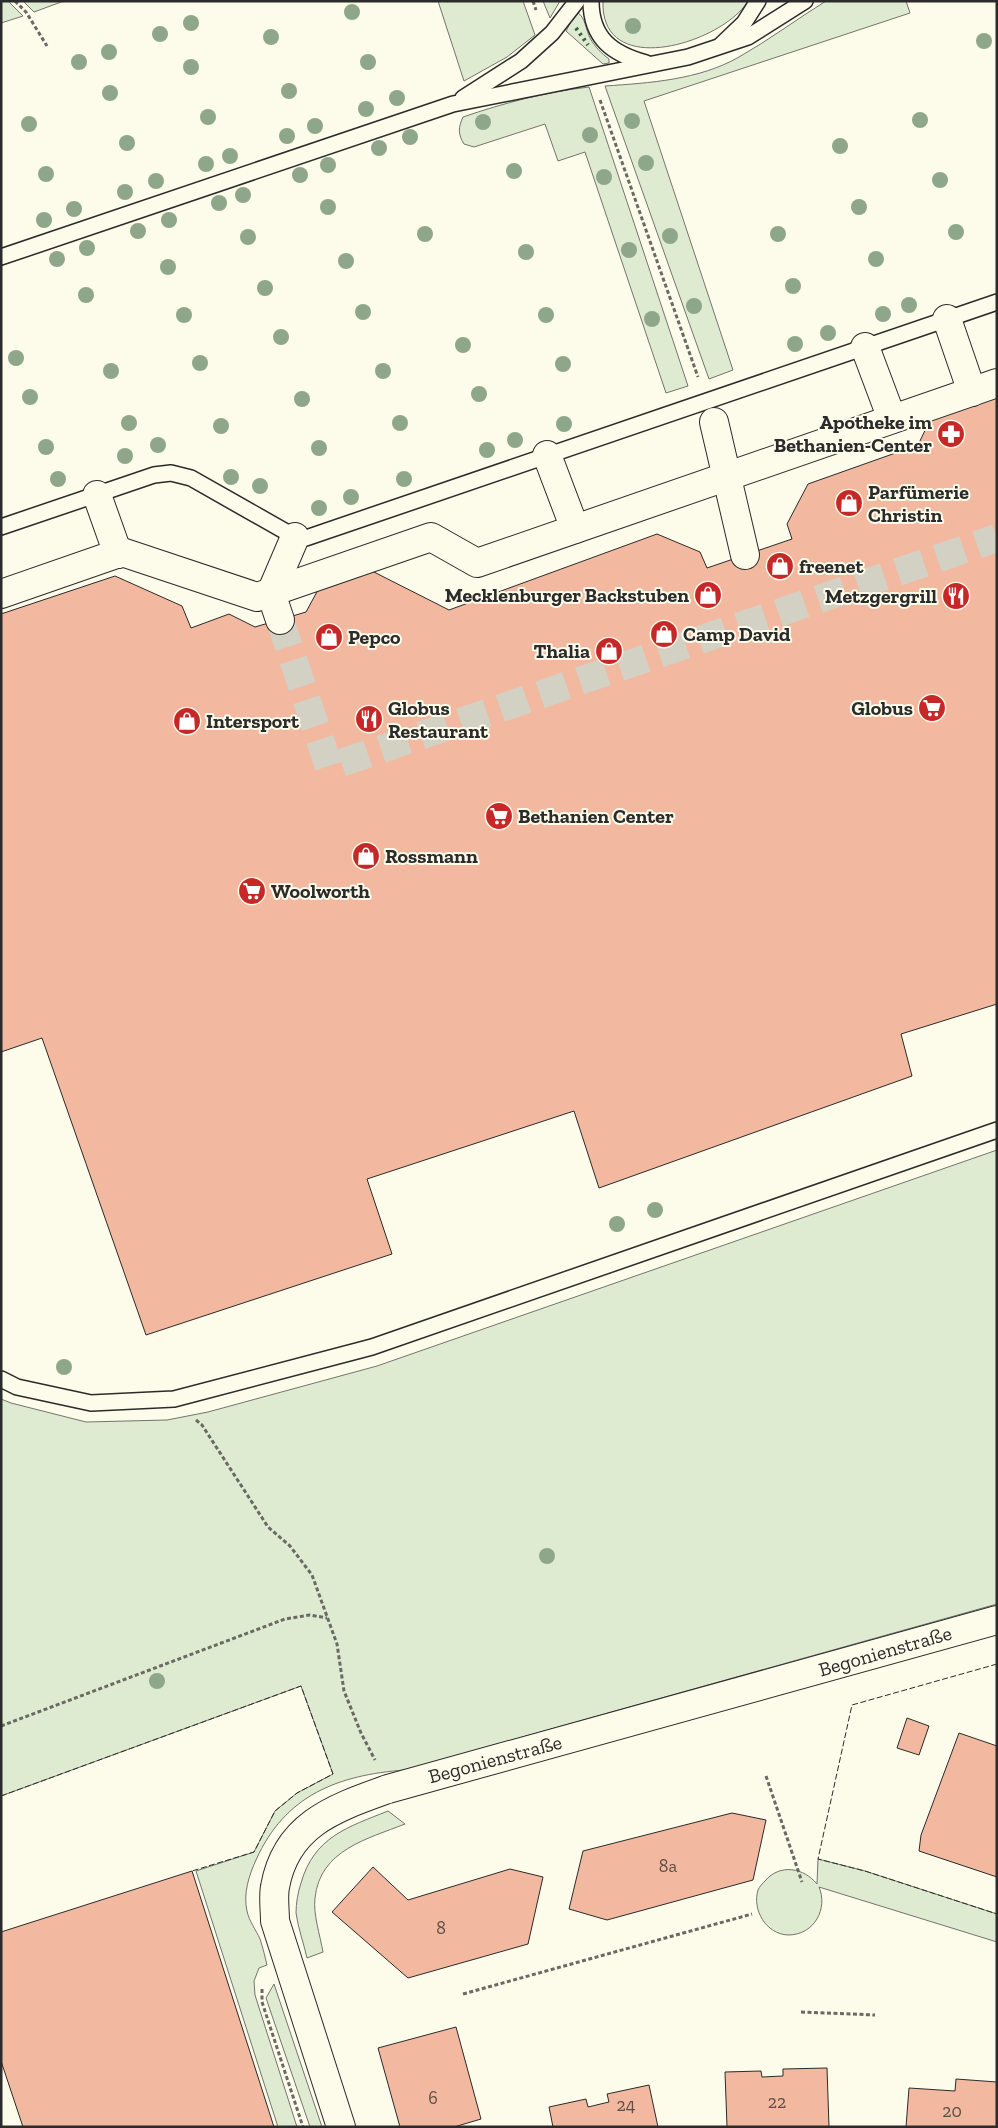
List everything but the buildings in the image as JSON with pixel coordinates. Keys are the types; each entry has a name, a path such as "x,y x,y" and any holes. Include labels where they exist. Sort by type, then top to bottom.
{"street":[{"path":"1,594 122,552 257,597 430,537 477,563 984,388 946,319"},
{"path":"865,347 892,419"},
{"path":"710,412 745,555"},
{"path":"547,456 575,529"},
{"path":"97,495 118,554"},
{"path":"280,620 271,593 295,537"},
{"name":"Begonienstraße","path":"341,2127 275,1921 275,1887 282,1865 294,1840 312,1822 344,1805 388,1789 997,1620"}],"lane":[{"path":"453,104 521,61 552,33 577,1"},
{"path":"591,1 595,25 609,47 624,57 650,64"},
{"path":"718,47 744,23 758,1"},
{"path":"1,257 453,104 650,64 718,47 748,37 805,1"},
{"path":"1,527 154,475 171,473 191,478 295,537 306,538 547,456 710,412 865,347 997,302"},
{"path":"1,1379 17,1386 91,1403 174,1400 372,1347 997,1130"}],"path":[{"path":"15,1 26,12 47,46"},
{"path":"533,1 542,24 552,33"},
{"path":"591,75 710,412"},
{"path":"174,1400 202,1425 258,1508 268,1527 290,1546 312,1575 338,1644 344,1691 360,1733 388,1789"},
{"path":"1,1726 285,1619 310,1615 327,1618"},
{"path":"766,1776 802,1882"},
{"path":"463,1994 752,1914"},
{"path":"801,2012 875,2015"}],"green space":[{"path":"1,1 8,1 23,16 1,23"},
{"path":"23,1 64,1 34,12"},
{"path":"438,1 523,1 535,35 507,57 464,81"},
{"path":"543,1 560,1 550,18"},
{"path":"603,1 748,1 734,16 714,30 690,41 665,47 641,47 621,41 607,26"},
{"path":"826,1 906,1 910,13 644,101 733,370 709,379 605,86 674,79 724,65 761,44"},
{"path":"578,13 584,21 592,41 598,50 609,59 609,63 603,64 566,31 575,14"},
{"path":"589,87 688,386 666,393 585,152 558,161 545,124 474,147 464,144 460,134 463,117 525,99"},
{"path":"997,1150 997,1604 405,1770 358,1777 316,1792 298,1804 282,1819 268,1838 251,1872 246,1898 248,1915 260,1939 267,1965 259,1968 254,1981 255,1995 297,2127 278,2127 196,1871 254,1852 275,1811 297,1793 333,1774 301,1686 1,1796 1,1399 86,1422 167,1420 208,1412 377,1366"},
{"path":"388,1811 405,1824 361,1841 336,1857 326,1868 319,1882 315,1898 316,1918 323,1952 307,1958 296,1913 299,1890 307,1867 314,1855 334,1836"},
{"path":"818,1859 865,1871 997,1914 997,1942 819,1887 822,1903 820,1911 817,1919 806,1930 788,1935 780,1934 767,1926 762,1920 757,1905 759,1888 771,1875 785,1870 799,1871 806,1874 817,1884"},
{"path":"274,1984 322,2127 310,2127 266,1998"}],"tunnel":[{"path":"280,620 329,767 997,538"}],"hedge":[{"path":"576,28 588,45"}],"fence":[{"path":"997,1664 852,1705 818,1859 865,1871 997,1914"},
{"path":"1,1796 301,1686 333,1774 297,1793 275,1811 254,1852 192,1871"}],"place":[{"name":"Apotheke im Bethanien-Center","path":"951,434"},
{"name":"Parfümerie Christin","path":"849,503"},
{"name":"freenet","path":"780,566"},
{"name":"Mecklenburger Backstuben","path":"708,595"},
{"name":"Metzgergrill","path":"956,596"},
{"name":"Camp David","path":"664,634"},
{"name":"Pepco","path":"329,637"},
{"name":"Thalia","path":"609,651"},
{"name":"Globus","path":"932,708"},
{"name":"Globus Restaurant","path":"369,719"},
{"name":"Intersport","path":"187,721"},
{"name":"Bethanien Center","path":"499,816"},
{"name":"Rossmann","path":"366,856"},
{"name":"Woolworth","path":"252,891"}]}
